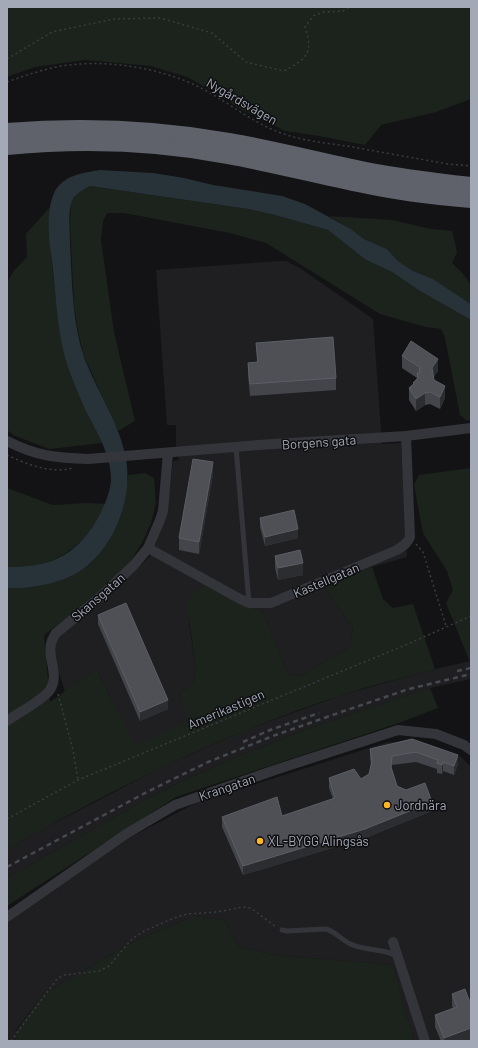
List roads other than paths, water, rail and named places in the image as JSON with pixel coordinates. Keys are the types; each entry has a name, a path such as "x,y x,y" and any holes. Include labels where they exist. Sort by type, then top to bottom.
{"highway":[{"path":"7,132 67,128 124,130 196,136 422,181 471,186"},
{"path":"7,146 77,141 160,145 227,155 364,184 420,194 471,199"}],"street":[{"name":"Borgens gata","path":"7,441 22,449 42,455 88,459 236,447 406,436 471,428"},
{"name":"Kastellgatan","path":"148,548 228,593 250,603 259,604 271,603 397,550 404,546 410,537 406,436"},
{"name":"Skansgatan","path":"7,721 44,696 52,685 54,674 49,648 56,633 98,599 134,565 148,548 163,511 168,453"},
{"name":"Krangatan","path":"7,917 126,834 175,805 275,770 398,730 436,734 464,745 471,750"},
{"path":"393,942 425,1041"}],"lane":[{"path":"236,447 250,603"},
{"path":"282,930 331,930 352,945 365,949 388,952 398,958"}],"railway":[{"path":"457,671 471,668"},
{"path":"7,867 147,792 208,762 273,736 409,689 471,674"},
{"path":"243,742 270,730 319,713"}],"place":[{"name":"Jordnära","path":"387,805"},
{"name":"XL-BYGG Alingsås","path":"260,841"}]}
